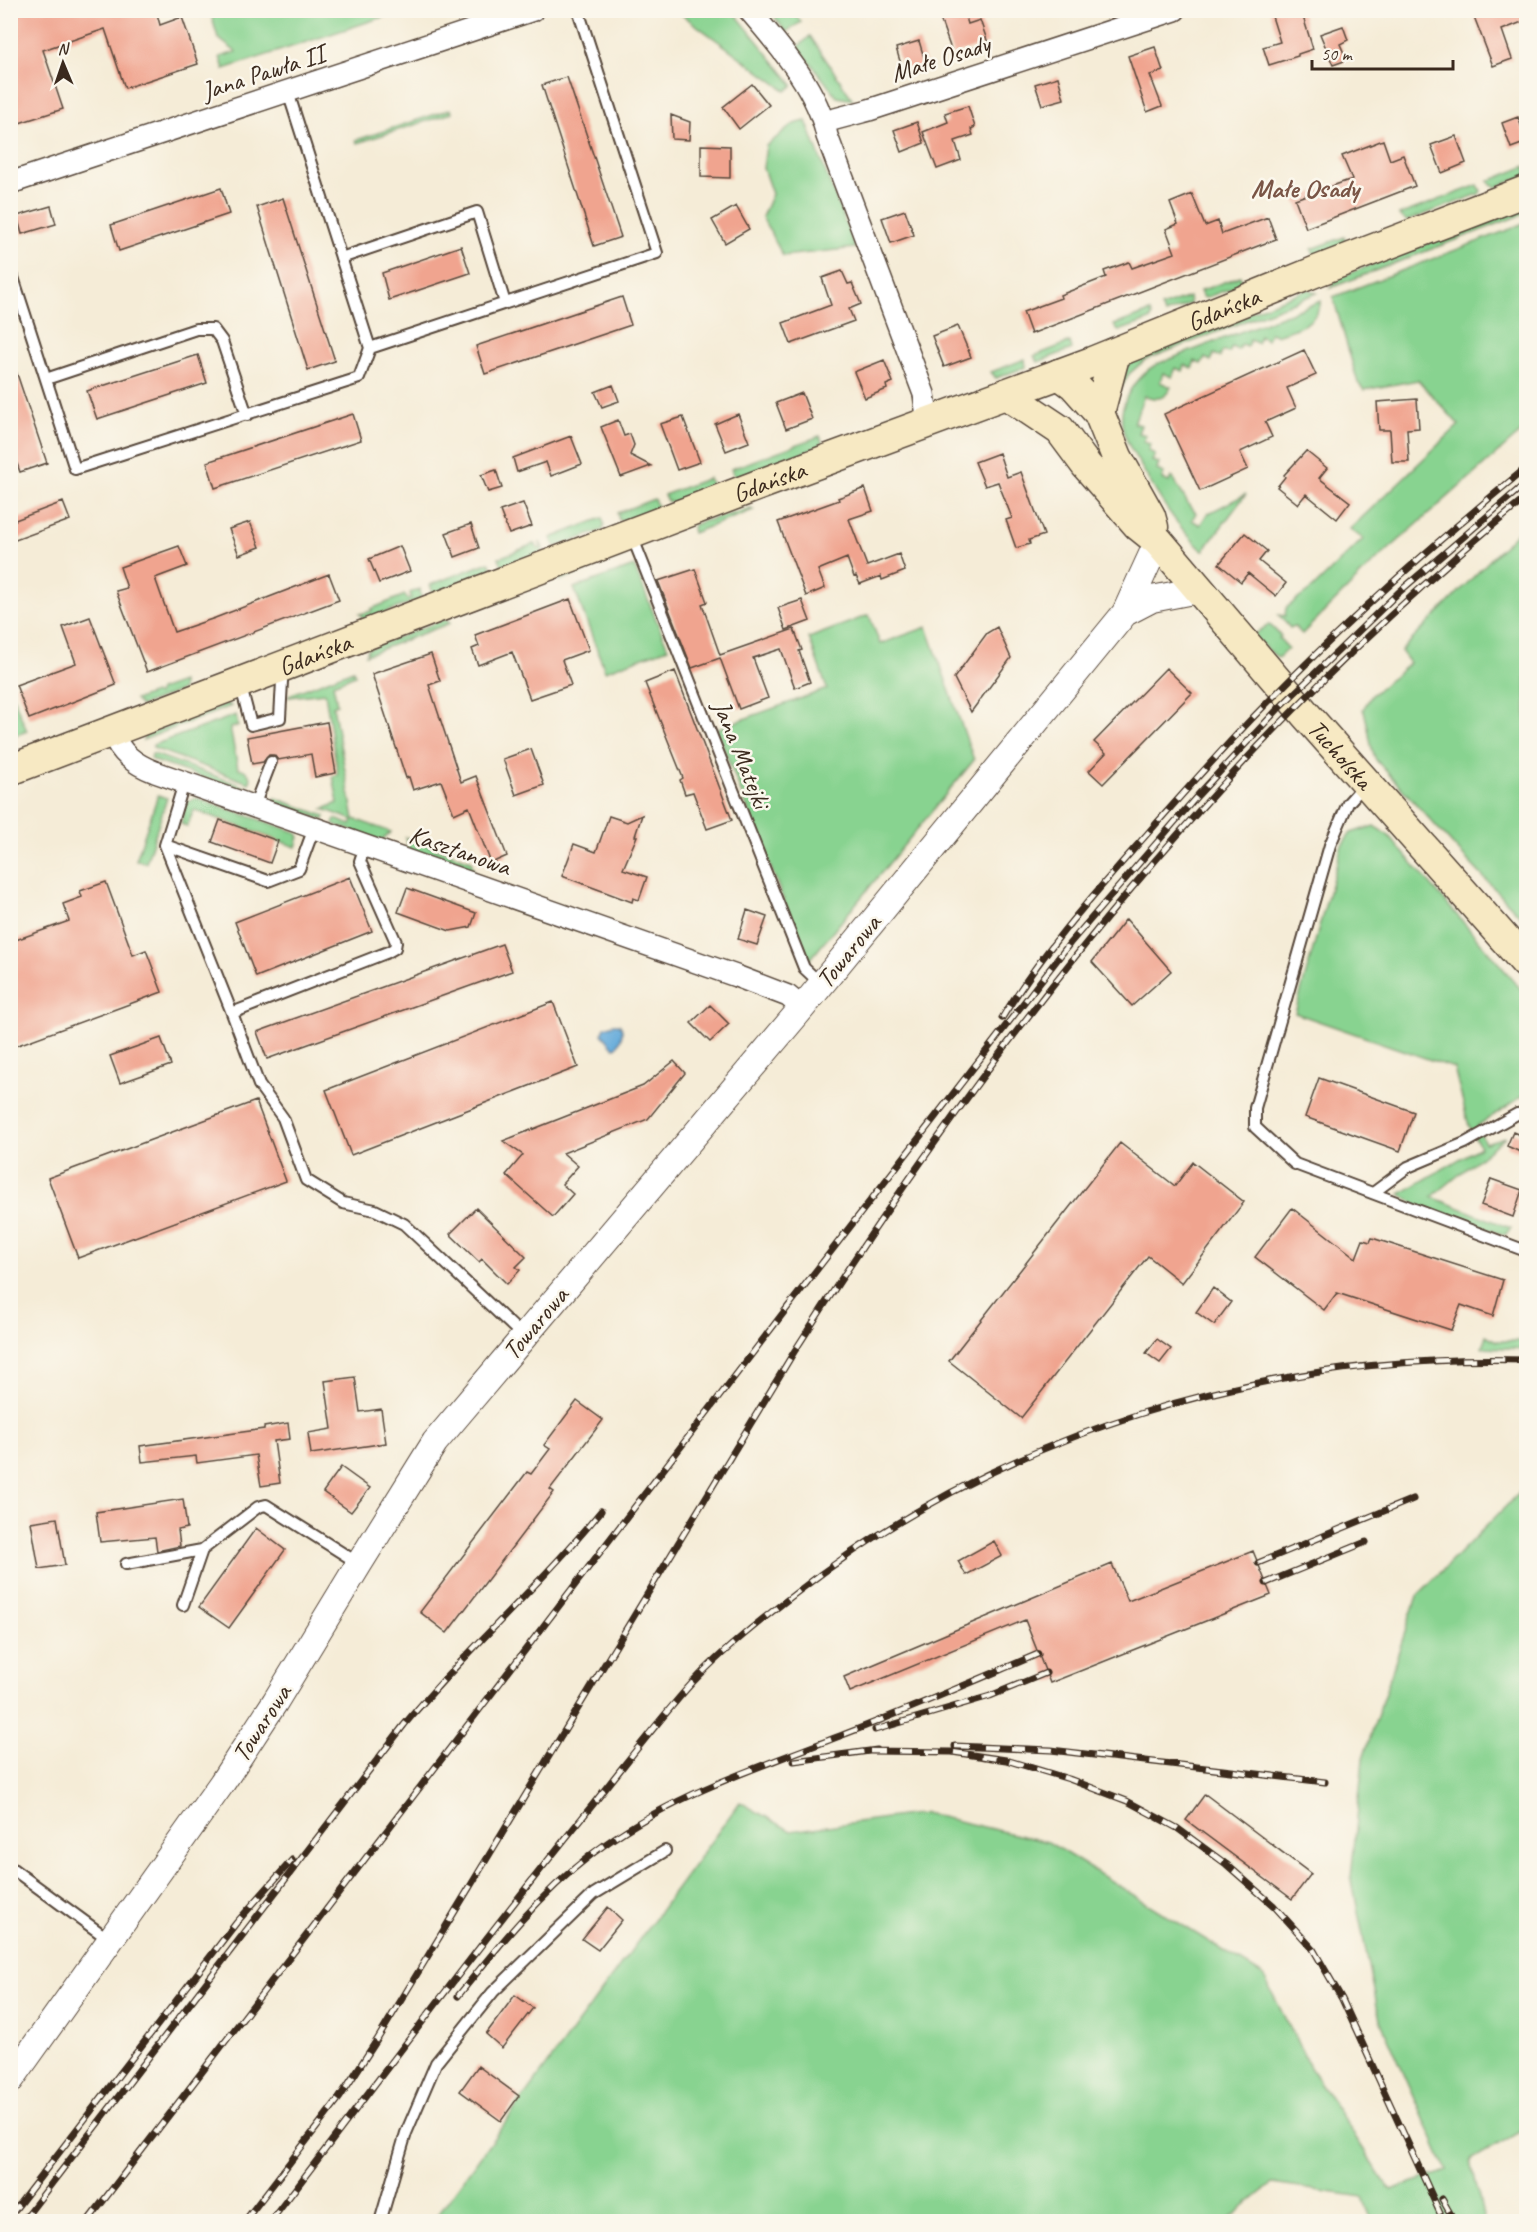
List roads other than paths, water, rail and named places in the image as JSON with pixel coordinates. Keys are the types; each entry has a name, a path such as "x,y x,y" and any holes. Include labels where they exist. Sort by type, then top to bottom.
{"main road":[{"name":"Gdańska","path":"10,771 764,483 1114,353 1317,271 1527,191"},
{"path":"1098,413 1114,353"},
{"path":"1059,374 1060,430"},
{"name":"Tucholska","path":"1059,374 1074,385 1098,413 1117,457 1150,516 1158,541"},
{"name":"Tucholska","path":"1006,394 1060,430 1086,465 1138,525 1158,541 1366,783 1527,963"}],"street":[{"name":"Jana Pawła II","path":"10,183 288,92 508,14 533,10"},
{"path":"749,10 807,84 822,117 841,175 924,394 928,424"},
{"name":"Małe Osady","path":"822,117 869,110 1175,10"},
{"name":"Towarowa","path":"10,2081 111,1941 275,1702 435,1442 802,1008 1125,613 1158,541"},
{"name":"Towarowa","path":"1125,613 1152,599 1198,590"},
{"name":"Kasztanowa","path":"112,732 116,743 136,764 184,783 736,976 788,996 802,1008"}],"lane":[{"path":"370,348 657,253 578,10"},
{"path":"10,268 75,469 359,378 370,348 288,92"},
{"path":"341,258 477,212 506,303"},
{"path":"46,379 196,329 213,329 222,341 247,415"},
{"name":"Jana Matejki","path":"631,534 804,968 821,984"},
{"path":"240,683 251,724 266,727 280,718 282,681 278,668"},
{"path":"254,806 272,762"},
{"path":"184,783 165,845 259,1085 284,1118 306,1180 343,1203 375,1210 404,1224 524,1337"},
{"path":"1366,783 1348,803 1330,845 1254,1117 1255,1127 1295,1164 1527,1251"},
{"path":"165,845 268,882 299,869 314,828"},
{"path":"232,1013 395,948 396,942 360,861 365,846"},
{"path":"1373,1193 1408,1167 1465,1143 1517,1114 1527,1113"},
{"path":"126,1564 202,1550 258,1507 266,1505 358,1564"},
{"path":"183,1605 202,1550"},
{"path":"380,2222 406,2133 436,2063 493,1992 594,1894 665,1851"},
{"path":"10,1867 97,1933 111,1941"}],"water":[{"path":"614,1024 621,1026 622,1032 617,1047 614,1048 602,1034 605,1027"}],"railway":[{"path":"1002,1018 1035,969 1071,922 1239,732 1363,609 1427,551 1526,468"},
{"path":"87,2222 784,1312 1070,943 1198,795 1278,709 1398,593 1526,483"},
{"path":"244,2222 340,2097 377,2040 794,1352 871,1234 952,1119 1037,1005 1126,895 1219,789 1316,687 1419,590 1526,498"},
{"path":"270,2222 505,1914 693,1682 769,1614 876,1537 960,1488 1049,1447 1141,1414 1235,1388 1332,1371 1429,1361 1526,1360"},
{"path":"1258,1563 1413,1499"},
{"path":"22,2222 404,1725 452,1670 578,1539 601,1511"},
{"path":"1266,1583 1366,1542"},
{"path":"458,1996 505,1939 573,1869 621,1834 651,1816 714,1785 894,1715 1038,1654"},
{"path":"875,1730 990,1696 1046,1673"},
{"path":"955,1746 1051,1750 1325,1782"},
{"path":"794,1761 877,1750"},
{"path":"870,1751 952,1752 1006,1760 1069,1779 1127,1801 1177,1828 1226,1864 1274,1906 1313,1949 1342,1999 1444,2222"},
{"path":"10,2216 237,1922 292,1860"},
{"path":"1442,2199 1455,2222"}],"district":[{"name":"Małe Osady","path":"1305,188"}]}
